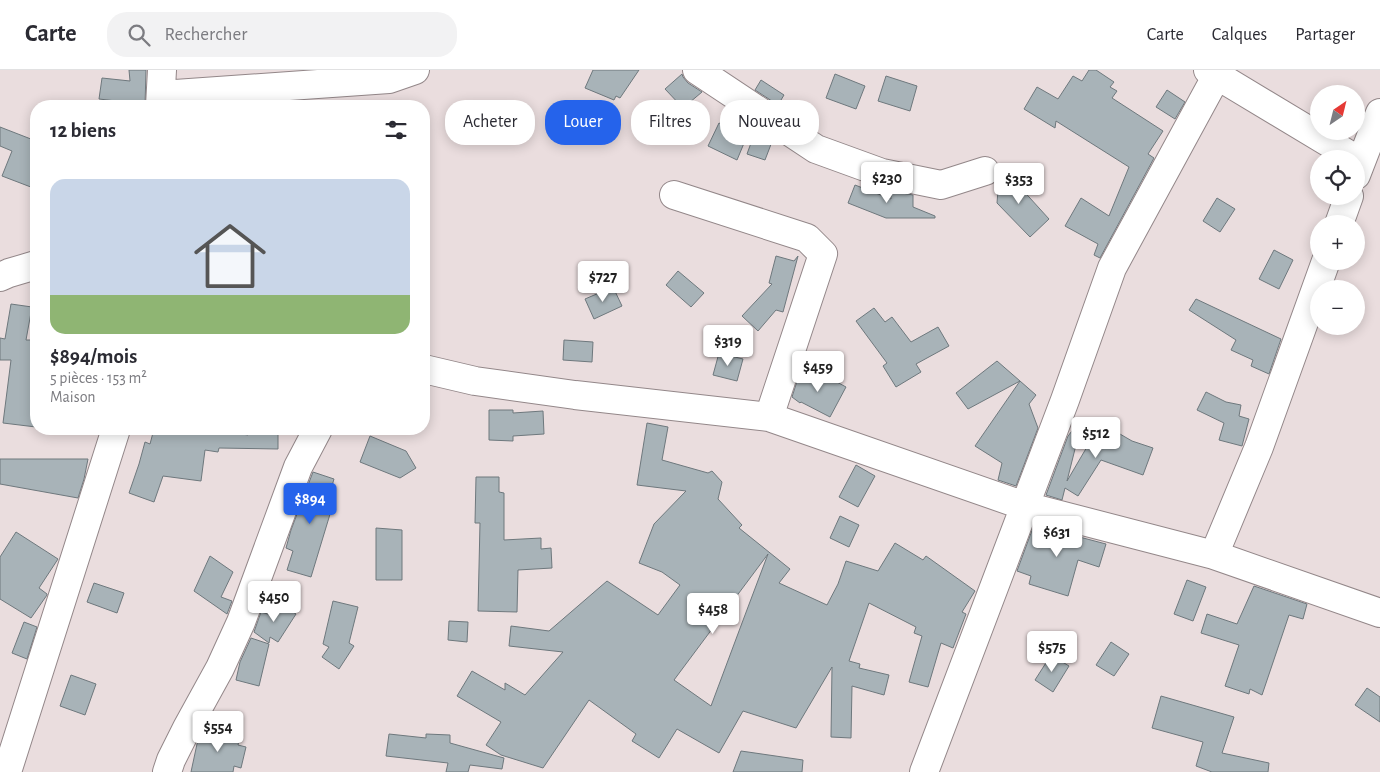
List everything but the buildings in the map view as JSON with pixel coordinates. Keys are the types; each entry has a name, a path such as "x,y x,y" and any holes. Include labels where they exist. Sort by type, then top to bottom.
{"street":[{"path":"161,90 389,79 414,70"},
{"path":"697,70 816,149 882,173 941,185 985,172"},
{"path":"924,772 1065,400 1112,268 1213,72 1337,150"},
{"path":"1365,157 1380,113"},
{"path":"674,195 807,238 823,254 769,417"},
{"path":"0,277 30,267"},
{"path":"1214,555 1259,446 1323,270"},
{"path":"430,370 475,381 556,393 769,417 1025,506 1214,555 1380,613"},
{"path":"7,772 114,435"},
{"path":"167,772 171,760 220,668 241,622 298,467 315,435"}]}
